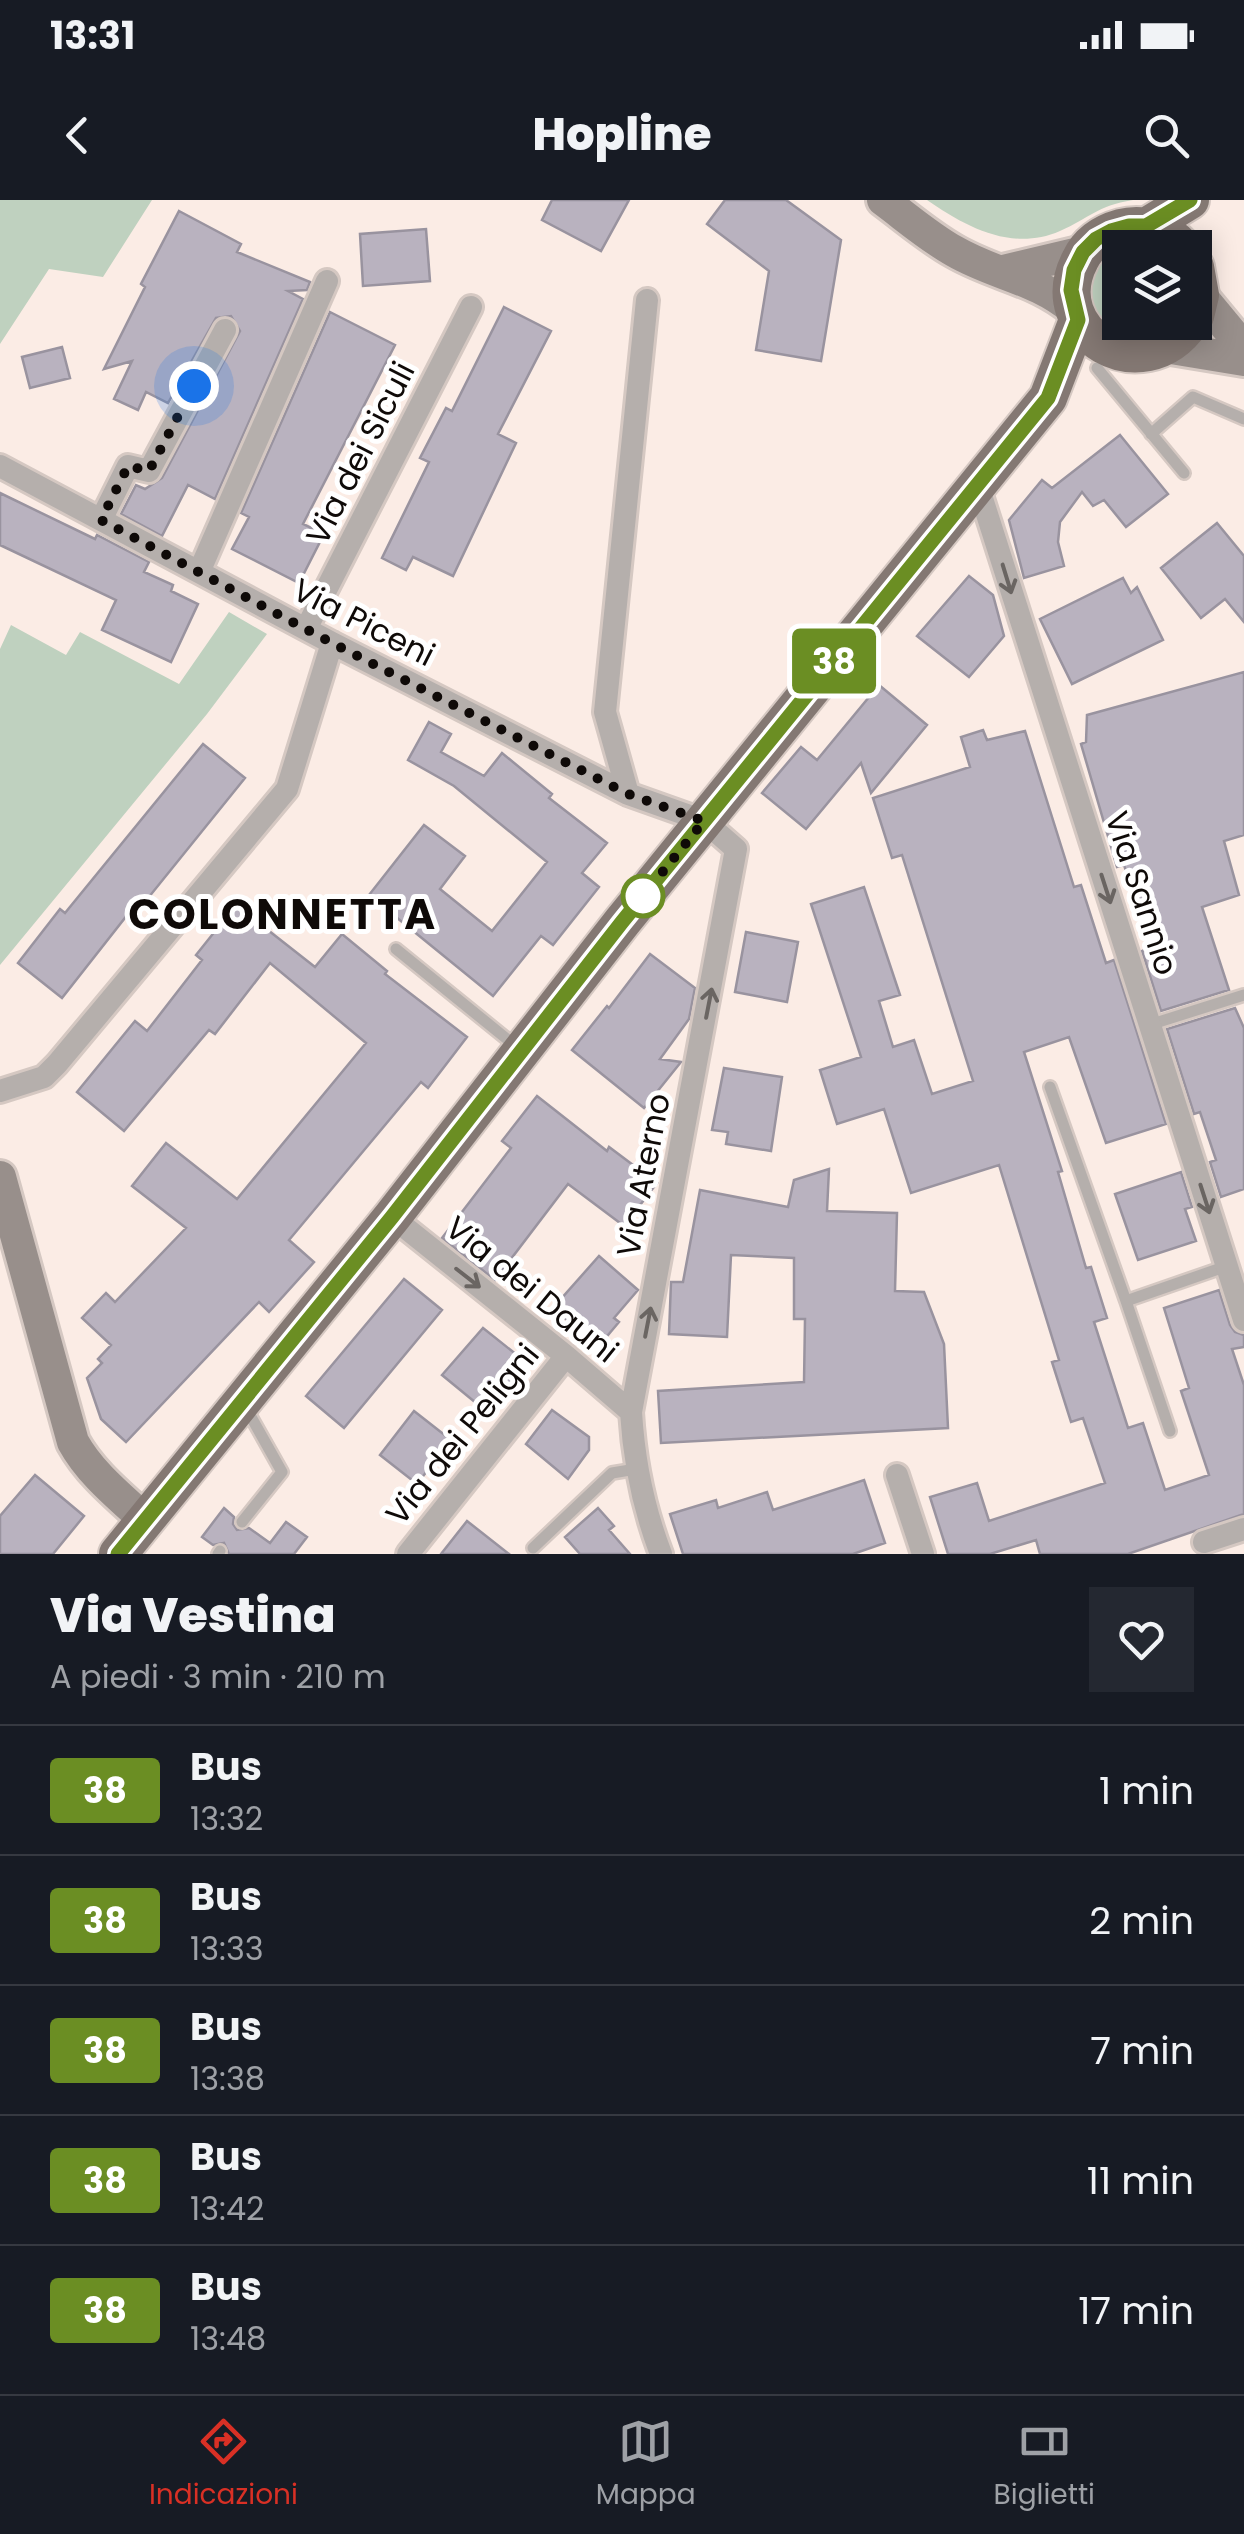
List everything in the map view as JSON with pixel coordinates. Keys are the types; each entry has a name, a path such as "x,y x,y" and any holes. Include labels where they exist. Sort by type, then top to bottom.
{"main road":[{"path":"1146,226 1190,200"},
{"path":"1201,230 1213,200"},
{"path":"1144,340 1123,353 1105,347 1090,336 1076,315 1071,290 1074,270 1083,252 1096,239 1129,226 1158,230"},
{"path":"118,1554 1048,398 1076,315"},
{"path":"1048,398 1144,340"}],"street":[{"path":"883,200 954,251 1039,285 1076,315"},
{"path":"999,272 1083,252"},
{"path":"199,572 326,281"},
{"path":"628,794 605,712 648,300"},
{"name":"Via dei Siculi","path":"306,629 471,306"},
{"path":"101,520 128,466 149,471 225,330"},
{"path":"1212,332 1244,348"},
{"path":"1212,338 1244,360"},
{"name":"Via Piceni","path":"0,466 332,643 628,794 704,821"},
{"name":"Via Sannio","path":"978,486 1244,1320"},
{"path":"0,1091 44,1076 56,1064 287,789 332,643"},
{"name":"Via Aterno","path":"661,1554 636,1469 631,1412 735,866 736,849 704,821"},
{"path":"0,1177 73,1442 100,1477 145,1520"},
{"name":"Via dei Dauni","path":"392,1217 631,1412"},
{"name":"Via dei Peligni","path":"408,1554 566,1356"},
{"path":"897,1475 923,1554"},
{"path":"1204,1542 1244,1528"}],"lane":[{"path":"1098,368 1184,473"},
{"path":"1151,434 1192,397 1244,419"},
{"path":"396,950 522,1050"},
{"path":"1150,1025 1244,995"},
{"path":"1050,1087 1170,1431"},
{"path":"1126,1301 1227,1266"},
{"path":"240,1400 282,1472 242,1522"},
{"path":"533,1548 612,1473 636,1469"}],"green space":[{"path":"0,200 152,200 103,277 49,269 0,344"},
{"path":"927,200 1133,200 1102,209 1060,231 1024,239 990,234"},
{"path":"1101,263 1102,318 1092,299 1092,281"},
{"path":"229,612 267,634 207,714 0,965 0,649 11,625 66,655 80,632 179,684"}],"building":[{"path":"552,200 629,200 601,251 542,220"},
{"path":"725,200 786,200 841,240 821,361 756,350 769,271 707,224"},
{"path":"179,211 241,244 237,252 310,282 307,290 288,291 303,299 215,499 188,485 162,536 121,514 136,485 145,489 162,478 240,331 231,316 216,318 168,403 146,392 138,410 114,399 132,361 104,369 145,287 141,284"},
{"path":"426,229 430,281 363,286 360,234"},
{"path":"504,307 551,331 498,434 516,443 453,576 413,557 406,570 382,558 429,462 420,458 446,408 452,411"},
{"path":"330,312 395,345 303,524 324,534 299,583 232,549 249,517 241,513"},
{"path":"62,347 70,378 30,388 22,357"},
{"path":"1120,435 1168,494 1126,527 1104,500 1093,506 1082,492 1060,522 1058,542 1064,566 1024,578 1009,520 1042,480 1052,488"},
{"path":"0,493 149,562 144,572 173,585 171,591 198,604 171,662 102,630 116,600 0,545"},
{"path":"1217,523 1244,556 1244,622 1225,599 1201,618 1161,568"},
{"path":"969,576 993,595 1004,636 969,677 917,636"},
{"path":"1123,578 1131,593 1137,587 1163,640 1072,684 1040,619"},
{"path":"1244,672 1244,835 1224,841 1239,895 1202,907 1229,990 1161,1011 1142,951 1150,948 1124,865 1117,867 1081,744 1086,742 1087,715"},
{"path":"879,685 927,725 871,793 861,763 806,829 762,793 801,747 817,760"},
{"path":"429,722 451,734 441,752 484,776 502,753 552,794 549,798 607,843 582,873 599,887 553,945 541,936 493,996 369,895 424,825 465,856 440,889 492,931 547,862 454,786 408,760"},
{"path":"983,730 987,740 1025,731 1074,887 1081,885 1106,963 1114,960 1166,1124 1106,1143 1069,1037 1024,1052 1062,1171 1058,1172 1086,1268 1091,1267 1107,1318 1094,1322 1128,1428 1143,1423 1165,1490 1209,1475 1181,1391 1189,1388 1164,1308 1219,1290 1230,1325 1244,1335 1244,1347 1232,1349 1244,1385 1244,1514 1128,1554 1040,1554 1036,1540 990,1554 948,1554 930,1497 977,1483 989,1521 1105,1483 1083,1418 1071,1422 1052,1362 1059,1360 999,1165 911,1193 884,1109 837,1124 820,1070 861,1057 811,904 864,887 900,995 879,1001 893,1047 914,1040 932,1094 973,1081 902,855 892,858 873,798 970,767 961,737"},
{"path":"203,744 245,778 136,913 132,909 62,998 18,963 60,909 65,913"},
{"path":"236,905 315,967 342,934 387,971 385,974 467,1037 428,1088 421,1082 289,1240 314,1262 269,1312 259,1302 126,1442 101,1419 87,1378 102,1363 98,1359 111,1345 82,1318 106,1293 115,1302 186,1228 132,1186 166,1143 237,1199 366,1043 270,963 215,1034 209,1030 124,1131 77,1092 135,1021 147,1031 202,960 196,955"},
{"path":"746,932 798,942 787,1002 735,992"},
{"path":"650,954 695,988 689,1019 660,1059 681,1062 644,1108 572,1050"},
{"path":"1235,1008 1244,1028 1244,1189 1221,1197 1210,1162 1216,1160 1200,1112 1194,1114 1167,1029"},
{"path":"724,1068 782,1077 771,1151 726,1144 728,1132 712,1130"},
{"path":"537,1096 607,1151 609,1147 657,1183 624,1226 568,1184 495,1280 442,1238 511,1148 502,1141"},
{"path":"829,1169 827,1211 897,1213 895,1291 924,1292 944,1344 948,1428 661,1443 658,1391 804,1382 805,1319 794,1319 794,1258 731,1255 727,1337 669,1334 671,1282 683,1282 700,1190 788,1207 794,1180"},
{"path":"1181,1172 1192,1207 1185,1209 1196,1241 1138,1260 1115,1194"},
{"path":"599,1256 638,1290 614,1318 619,1322 598,1347 553,1308"},
{"path":"404,1279 442,1310 344,1428 306,1396"},
{"path":"483,1328 527,1363 487,1412 442,1375"},
{"path":"552,1410 589,1437 589,1450 568,1479 526,1444"},
{"path":"414,1411 451,1440 417,1484 380,1455"},
{"path":"35,1475 84,1516 53,1554 0,1554 0,1516"},
{"path":"864,1480 885,1543 853,1554 683,1554 670,1514 716,1500 718,1508 767,1492 773,1510"},
{"path":"224,1508 234,1517 237,1530 249,1528 270,1543 286,1522 307,1537 294,1554 229,1554 224,1543 213,1545 202,1537"},
{"path":"598,1508 614,1526 609,1530 630,1554 580,1554 565,1537"},
{"path":"467,1521 509,1554 441,1554"}],"bus line":[{"name":"38","path":"118,1554 392,1217 622,922 1048,398 1078,320 1071,290 1074,270 1083,252 1111,231 1146,226 1190,200"}],"district":[{"name":"COLONNETTA","path":"283,914"}],"route":[{"path":"194,386 149,471 128,466 101,520 628,794 704,821 643,896"}]}
